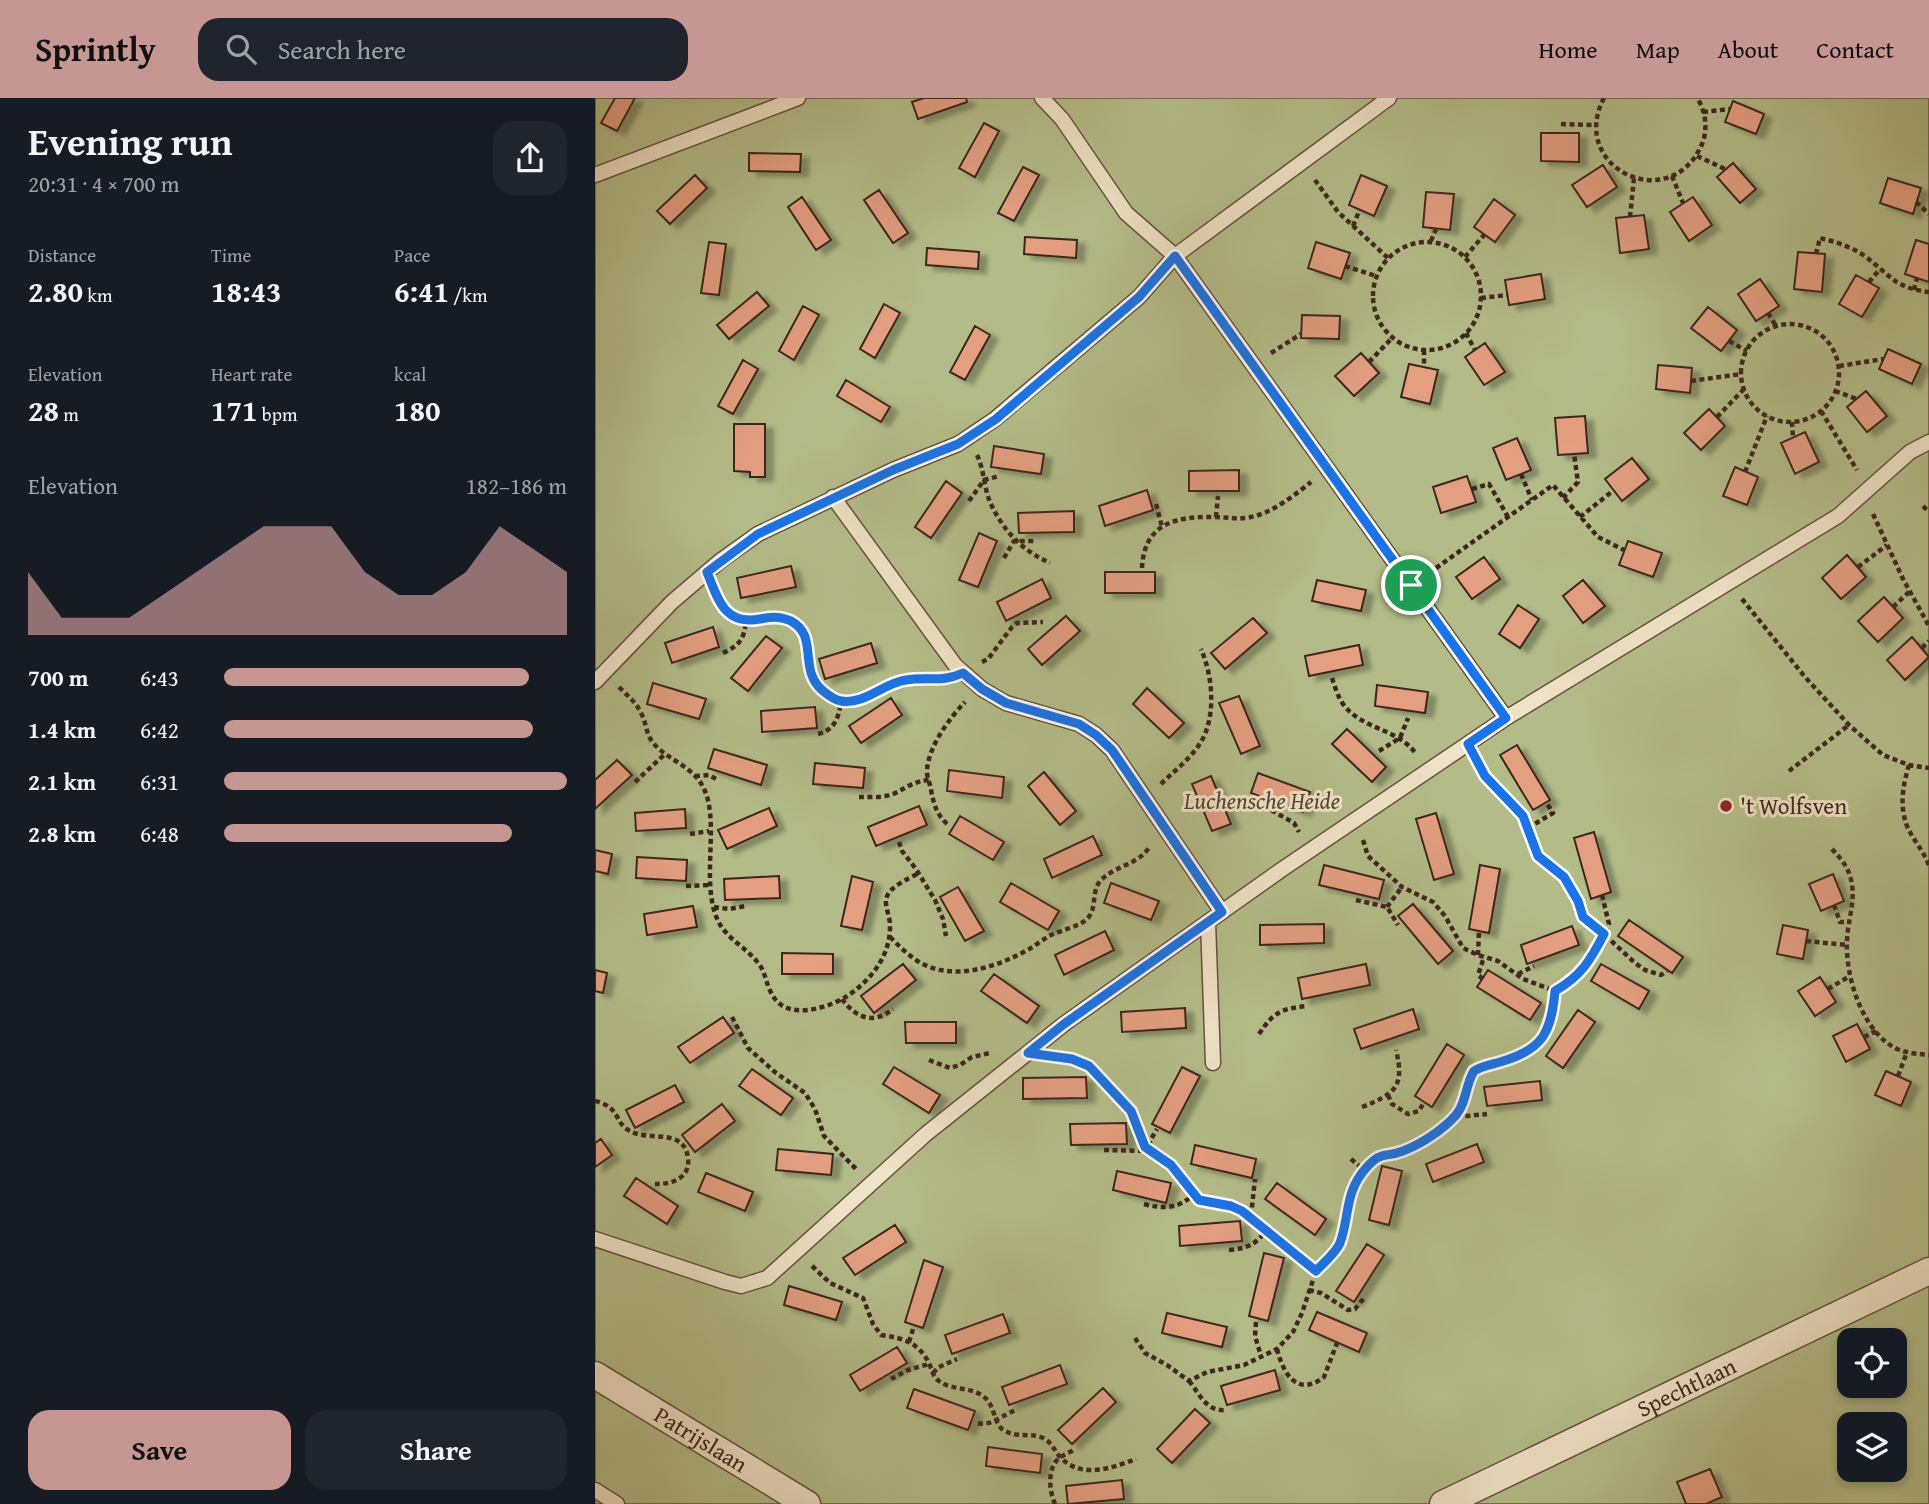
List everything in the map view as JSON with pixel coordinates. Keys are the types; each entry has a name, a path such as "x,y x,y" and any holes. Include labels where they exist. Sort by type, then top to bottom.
{"street":[{"name":"Spechtlaan","path":"1443,1504 1929,1271"},
{"name":"Patrijslaan","path":"595,1376 797,1502"}],"lane":[{"path":"595,175 799,98"},
{"path":"1042,98 1062,119 1126,213 1175,256 1506,718"},
{"path":"599,678 672,602 758,534 833,497 958,444 996,419 1139,297 1175,256 1389,98"},
{"path":"595,1239 741,1286 767,1278 926,1134 1064,1024 1310,851 1506,718 1837,516 1910,452 1929,442"},
{"path":"833,497 963,673 982,689 1006,703 1079,724 1112,750 1222,912"},
{"path":"1208,922 1213,1063"},
{"path":"595,1490 617,1504"}],"path":[{"path":"1604,98 1598,108 1595,125 1598,143 1606,158 1618,170 1634,178 1651,181 1672,176 1683,170 1697,156 1704,139 1705,120 1697,98"},
{"path":"1703,111 1730,110"},
{"path":"1561,124 1595,125"},
{"path":"1697,156 1725,169"},
{"path":"1303,162 1338,212 1388,258"},
{"path":"1612,176 1618,170"},
{"path":"1672,176 1683,203"},
{"path":"1630,217 1634,178"},
{"path":"1916,202 1929,215"},
{"path":"1353,226 1360,209"},
{"path":"1431,241 1436,229"},
{"path":"1465,257 1484,235"},
{"path":"1816,254 1820,238 1834,241 1866,257 1901,286 1929,292"},
{"path":"1431,241 1449,246 1465,257 1476,272 1481,298 1473,326 1459,340 1444,348 1424,351 1410,348 1392,338 1382,328 1374,313 1371,296 1375,276 1395,251 1412,243 1431,241"},
{"path":"1345,266 1375,276"},
{"path":"1869,282 1879,270"},
{"path":"1915,290 1917,278"},
{"path":"1481,298 1508,295"},
{"path":"1768,313 1776,326"},
{"path":"1793,324 1816,332 1833,351 1839,366 1835,391 1821,411 1807,419 1792,422 1767,416 1751,403 1744,389 1741,374 1747,351 1761,334 1776,326 1793,324"},
{"path":"1466,333 1475,350"},
{"path":"1253,365 1301,334"},
{"path":"1369,362 1392,338"},
{"path":"1729,341 1747,351"},
{"path":"1424,351 1424,367"},
{"path":"1839,366 1883,359"},
{"path":"1691,381 1741,374"},
{"path":"1717,417 1744,389"},
{"path":"1835,391 1857,399"},
{"path":"1821,411 1865,492 1887,545 1929,626"},
{"path":"1745,472 1767,416"},
{"path":"1792,422 1793,438"},
{"path":"958,444 978,456 990,503 1014,541 1030,554 1050,563"},
{"path":"1563,498 1578,482 1574,454"},
{"path":"1142,568 1143,554 1149,538 1162,527 1172,522 1216,517 1255,517 1296,495 1315,480 1325,465"},
{"path":"1521,474 1532,500"},
{"path":"969,501 984,480 999,476"},
{"path":"1472,489 1489,484 1508,517"},
{"path":"1411,585 1553,485 1598,537 1624,550"},
{"path":"1580,517 1613,490"},
{"path":"1216,517 1218,496"},
{"path":"1156,504 1162,527"},
{"path":"1014,541 1036,541"},
{"path":"1004,558 1014,541"},
{"path":"1858,567 1887,545"},
{"path":"707,572 717,599 734,618 746,621 779,617 803,629 812,678 827,694 841,701 853,701 906,680 943,680 963,673 988,659 1011,627 1017,623 1043,622"},
{"path":"1729,582 1805,677 1849,725 1883,755 1909,765 1929,768"},
{"path":"1893,607 1910,591"},
{"path":"723,653 740,643 746,621"},
{"path":"1921,648 1929,641"},
{"path":"890,936 920,963 946,971 969,971 1010,959 1047,937 1082,923 1091,913 1095,887 1103,877 1146,853 1151,844 1145,811 1147,801 1202,742 1210,714 1210,679 1208,664 1201,649"},
{"path":"599,678 632,698 644,717 651,740 695,776 702,785 709,807 711,885 716,916 729,938 759,964 772,995 784,1008 795,1011 812,1009 842,999 869,978 885,957 890,936 886,900 898,885 919,873"},
{"path":"1332,678 1343,704 1362,721 1400,738 1411,746 1426,772"},
{"path":"947,824 938,814 927,771 929,761 951,718 965,702 982,689"},
{"path":"818,734 827,732 834,725 841,701"},
{"path":"1379,751 1400,738 1408,718"},
{"path":"1789,771 1849,725"},
{"path":"1468,744 1485,776 1523,816 1538,856 1564,877 1578,901 1583,917 1645,970 1661,975 1667,971"},
{"path":"635,782 666,754"},
{"path":"1909,765 1902,801 1907,826 1924,851 1929,866"},
{"path":"695,776 709,775 718,780"},
{"path":"859,796 881,797 917,781 929,780"},
{"path":"1528,828 1553,813 1546,802"},
{"path":"1264,806 1294,823 1310,851"},
{"path":"1357,819 1369,856 1402,887 1433,902 1445,916 1463,948 1498,961 1517,974 1555,991"},
{"path":"689,834 710,831"},
{"path":"899,842 935,900 946,936"},
{"path":"1832,849 1850,875 1853,901 1847,945 1850,976 1864,1012 1876,1031 1895,1048 1929,1055"},
{"path":"686,886 711,885"},
{"path":"1387,907 1402,887"},
{"path":"1189,1381 1207,1372 1244,1365 1276,1349 1293,1332 1316,1271 1340,1245 1347,1202 1364,1170 1379,1155 1400,1152 1423,1142 1457,1115 1465,1100 1469,1078 1474,1071 1528,1051 1538,1044 1549,1028 1555,991 1570,982 1590,962 1609,924 1602,895"},
{"path":"1356,900 1387,907 1398,925"},
{"path":"1834,905 1840,922 1849,922"},
{"path":"713,907 729,909 746,906"},
{"path":"1479,931 1481,956 1478,975 1483,979"},
{"path":"1806,941 1847,945"},
{"path":"1517,974 1534,966"},
{"path":"1828,989 1850,976"},
{"path":"842,999 857,1015 868,1019 877,1019 893,1009"},
{"path":"1259,1034 1270,1017 1282,1010 1307,1006"},
{"path":"732,1017 748,1048 776,1073 805,1093 815,1109 824,1136 870,1184"},
{"path":"1864,1037 1876,1031"},
{"path":"1362,1107 1388,1095 1396,1088 1400,1080 1396,1050"},
{"path":"1898,1076 1907,1052"},
{"path":"929,1060 950,1068 986,1053 1028,1053 1072,1059 1089,1066 1131,1111 1140,1139 1150,1151 1171,1165 1199,1200 1231,1206 1252,1217 1316,1271"},
{"path":"1388,1095 1392,1104 1408,1114 1419,1111 1423,1104"},
{"path":"595,1101 607,1104 615,1111 626,1130 638,1135 673,1138 686,1149 689,1165 685,1173 668,1183 655,1184"},
{"path":"1457,1115 1487,1114"},
{"path":"1150,1151 1150,1141 1157,1129"},
{"path":"1104,1150 1150,1151"},
{"path":"1351,1160 1364,1170"},
{"path":"1252,1217 1255,1179"},
{"path":"1143,1204 1155,1207 1179,1206 1194,1194"},
{"path":"1229,1250 1248,1247 1267,1230"},
{"path":"796,1252 831,1283 863,1298 873,1324 881,1335 903,1338 917,1346 941,1383 976,1391 987,1398 999,1426 1008,1433 1041,1436 1052,1444 1060,1457 1084,1470 1109,1469 1136,1459"},
{"path":"1309,1290 1321,1293 1348,1310 1355,1309 1364,1298"},
{"path":"1256,1322 1255,1336 1261,1356"},
{"path":"909,1342 914,1326"},
{"path":"1135,1338 1145,1353 1189,1381 1206,1405 1221,1411 1226,1410"},
{"path":"1276,1349 1288,1377 1309,1385 1324,1377 1337,1343"},
{"path":"933,1373 939,1367 957,1359"},
{"path":"891,1379 908,1370 929,1364"},
{"path":"978,1423 984,1424 1016,1410"},
{"path":"1055,1504 1050,1494 1052,1469 1060,1457 1075,1449"}],"green space":[{"name":"Luchensche Heide","path":"595,98 1929,98 1929,1504 595,1504"}],"building":[{"path":"615,98 635,98 617,131 601,123"},
{"path":"924,98 966,98 967,102 918,119 912,102"},
{"path":"1733,101 1764,114 1756,134 1725,122"},
{"path":"984,123 999,131 975,177 959,168"},
{"path":"1541,133 1579,133 1579,162 1541,161"},
{"path":"749,153 801,154 800,172 749,171"},
{"path":"1733,163 1756,189 1740,203 1717,177"},
{"path":"1603,165 1617,187 1587,207 1572,185"},
{"path":"1023,167 1039,175 1014,221 998,213"},
{"path":"695,175 707,188 670,224 657,211"},
{"path":"1361,175 1387,186 1374,216 1349,205"},
{"path":"1888,178 1921,188 1913,214 1880,203"},
{"path":"879,190 908,233 893,243 864,200"},
{"path":"1426,192 1454,194 1450,230 1423,227"},
{"path":"802,197 831,240 816,250 788,207"},
{"path":"1693,197 1712,225 1689,241 1670,212"},
{"path":"1494,199 1515,215 1495,242 1474,227"},
{"path":"1644,215 1649,249 1620,253 1616,218"},
{"path":"1025,237 1077,240 1076,258 1024,254"},
{"path":"1916,240 1929,244 1929,282 1905,274"},
{"path":"709,242 726,244 719,295 701,293"},
{"path":"1316,242 1350,253 1341,279 1308,268"},
{"path":"927,248 979,252 978,269 926,265"},
{"path":"1798,252 1825,254 1822,292 1794,289"},
{"path":"1541,274 1545,299 1509,305 1505,280"},
{"path":"1856,275 1879,288 1862,317 1839,304"},
{"path":"1760,279 1779,306 1756,321 1738,294"},
{"path":"757,292 769,306 729,339 717,325"},
{"path":"884,304 900,313 875,358 860,349"},
{"path":"803,306 819,315 794,360 779,351"},
{"path":"1708,307 1737,330 1721,351 1691,328"},
{"path":"1302,315 1340,316 1339,339 1301,338"},
{"path":"975,326 990,335 965,380 950,372"},
{"path":"1485,343 1505,372 1484,385 1465,357"},
{"path":"1888,349 1921,364 1912,384 1879,369"},
{"path":"1361,353 1379,373 1354,396 1335,376"},
{"path":"743,360 758,369 733,414 718,406"},
{"path":"1409,364 1438,370 1430,404 1401,397"},
{"path":"1658,365 1692,368 1690,393 1656,389"},
{"path":"846,380 890,407 881,422 837,396"},
{"path":"1866,391 1887,416 1867,432 1847,407"},
{"path":"1709,409 1725,426 1701,450 1684,433"},
{"path":"1585,416 1588,453 1558,455 1555,418"},
{"path":"734,424 765,424 765,477 750,477 750,472 734,471"},
{"path":"1805,432 1819,462 1795,474 1781,443"},
{"path":"1517,438 1531,470 1506,480 1493,448"},
{"path":"994,446 1044,454 1041,474 991,467"},
{"path":"1632,458 1649,479 1622,501 1605,479"},
{"path":"1735,467 1758,477 1747,505 1723,496"},
{"path":"1239,470 1239,491 1189,491 1189,471"},
{"path":"1467,476 1476,502 1441,513 1433,487"},
{"path":"946,481 962,493 931,538 915,527"},
{"path":"1147,490 1153,510 1105,526 1099,506"},
{"path":"1074,511 1074,532 1019,533 1018,513"},
{"path":"979,533 997,541 978,587 959,580"},
{"path":"1628,541 1662,553 1653,577 1619,565"},
{"path":"1847,555 1866,577 1841,599 1822,578"},
{"path":"1484,557 1500,579 1472,599 1456,577"},
{"path":"791,566 796,587 741,598 737,578"},
{"path":"1105,572 1155,572 1155,593 1105,593"},
{"path":"1042,579 1051,598 1006,621 997,602"},
{"path":"1317,580 1366,590 1361,611 1312,601"},
{"path":"1583,580 1605,606 1583,623 1563,596"},
{"path":"1884,597 1903,618 1878,642 1858,621"},
{"path":"1518,605 1539,619 1520,648 1499,634"},
{"path":"1066,616 1080,631 1042,665 1028,649"},
{"path":"1253,618 1267,633 1225,669 1211,653"},
{"path":"713,627 719,647 672,663 665,643"},
{"path":"766,636 782,648 748,691 731,678"},
{"path":"1912,637 1929,657 1905,680 1887,660"},
{"path":"871,643 877,663 825,679 819,659"},
{"path":"1359,645 1363,665 1309,676 1305,656"},
{"path":"653,683 706,699 699,719 647,704"},
{"path":"1377,685 1428,692 1425,713 1375,706"},
{"path":"1147,688 1184,723 1169,738 1133,704"},
{"path":"1239,696 1260,746 1241,754 1219,703"},
{"path":"891,698 902,715 861,743 849,726"},
{"path":"815,707 817,728 762,732 761,711"},
{"path":"1347,729 1386,767 1372,782 1332,744"},
{"path":"1517,745 1550,800 1533,810 1500,755"},
{"path":"714,749 767,765 761,785 708,768"},
{"path":"617,760 632,775 595,809 595,780"},
{"path":"815,763 865,768 863,788 813,784"},
{"path":"949,770 1004,777 1002,798 947,791"},
{"path":"1044,772 1076,811 1060,825 1028,786"},
{"path":"1258,773 1310,792 1303,812 1251,793"},
{"path":"1211,776 1231,824 1212,831 1192,784"},
{"path":"919,806 927,825 876,846 868,827"},
{"path":"769,808 777,826 727,849 718,830"},
{"path":"685,809 686,828 636,831 635,813"},
{"path":"1436,813 1454,874 1434,880 1416,819"},
{"path":"960,816 1004,842 993,860 949,834"},
{"path":"1594,832 1611,892 1591,899 1574,838"},
{"path":"1093,836 1102,855 1052,878 1044,859"},
{"path":"595,850 612,854 608,874 595,871"},
{"path":"637,857 687,860 686,881 636,878"},
{"path":"1324,865 1384,880 1379,899 1319,885"},
{"path":"1480,865 1500,869 1489,933 1469,929"},
{"path":"1833,874 1844,901 1821,911 1809,884"},
{"path":"779,876 780,898 725,900 724,879"},
{"path":"852,876 873,882 862,930 841,926"},
{"path":"1011,883 1059,911 1048,930 1000,902"},
{"path":"1111,883 1159,901 1151,920 1104,903"},
{"path":"958,887 984,931 965,941 940,897"},
{"path":"1413,904 1453,951 1438,964 1398,916"},
{"path":"693,906 697,927 647,935 644,914"},
{"path":"1629,920 1683,957 1672,973 1618,936"},
{"path":"1324,924 1324,943 1260,945 1260,925"},
{"path":"1783,925 1808,930 1803,959 1777,954"},
{"path":"1572,926 1579,945 1527,964 1521,945"},
{"path":"1105,931 1114,950 1064,975 1055,955"},
{"path":"782,953 833,954 833,974 782,974"},
{"path":"903,964 916,980 874,1013 861,996"},
{"path":"1366,964 1370,985 1302,999 1298,978"},
{"path":"1601,964 1649,991 1639,1009 1591,981"},
{"path":"595,970 607,973 603,993 595,991"},
{"path":"1488,970 1541,1003 1530,1020 1477,987"},
{"path":"994,974 1039,1006 1027,1023 981,991"},
{"path":"1820,977 1836,1002 1815,1016 1798,991"},
{"path":"1185,1008 1186,1028 1122,1032 1121,1012"},
{"path":"1413,1009 1419,1029 1361,1049 1354,1029"},
{"path":"1578,1010 1595,1022 1563,1068 1546,1056"},
{"path":"723,1017 734,1033 690,1063 678,1047"},
{"path":"905,1022 956,1022 956,1043 906,1043"},
{"path":"1857,1024 1870,1049 1846,1062 1833,1036"},
{"path":"1447,1044 1464,1055 1432,1107 1415,1096"},
{"path":"894,1067 940,1095 929,1113 883,1084"},
{"path":"1182,1067 1200,1076 1170,1133 1152,1124"},
{"path":"752,1069 793,1098 781,1115 739,1086"},
{"path":"1886,1071 1911,1082 1901,1106 1875,1095"},
{"path":"1086,1077 1087,1098 1023,1099 1023,1078"},
{"path":"1540,1081 1542,1100 1487,1106 1484,1087"},
{"path":"675,1085 684,1102 635,1128 626,1110"},
{"path":"722,1104 735,1121 695,1152 682,1135"},
{"path":"1126,1123 1127,1144 1071,1145 1070,1124"},
{"path":"601,1139 612,1155 595,1167 595,1143"},
{"path":"1477,1144 1484,1162 1433,1182 1426,1164"},
{"path":"1195,1145 1256,1159 1252,1178 1191,1164"},
{"path":"778,1149 833,1154 831,1175 776,1170"},
{"path":"1382,1166 1402,1171 1389,1225 1369,1220"},
{"path":"1117,1171 1171,1183 1166,1203 1113,1190"},
{"path":"706,1173 753,1192 745,1211 698,1192"},
{"path":"636,1178 678,1206 667,1224 624,1196"},
{"path":"1277,1183 1326,1219 1315,1235 1265,1199"},
{"path":"1240,1221 1242,1241 1180,1246 1179,1226"},
{"path":"895,1225 906,1242 855,1275 843,1258"},
{"path":"1367,1244 1384,1255 1354,1302 1336,1291"},
{"path":"1264,1253 1284,1258 1268,1321 1249,1316"},
{"path":"924,1260 943,1267 923,1328 905,1322"},
{"path":"789,1286 842,1302 836,1320 784,1305"},
{"path":"1317,1312 1367,1333 1359,1352 1309,1330"},
{"path":"1167,1313 1227,1327 1222,1347 1162,1333"},
{"path":"1003,1314 1010,1333 952,1354 945,1335"},
{"path":"897,1347 907,1363 860,1391 850,1375"},
{"path":"1060,1365 1067,1384 1009,1405 1002,1387"},
{"path":"1275,1370 1280,1390 1227,1405 1221,1386"},
{"path":"1103,1388 1116,1402 1072,1444 1058,1430"},
{"path":"914,1389 975,1411 968,1430 907,1408"},
{"path":"1195,1409 1210,1423 1172,1463 1157,1449"},
{"path":"988,1447 1042,1454 1040,1473 986,1466"},
{"path":"1710,1469 1722,1497 1706,1504 1686,1504 1677,1482"},
{"path":"1122,1480 1124,1499 1068,1504 1066,1486"}],"place":[{"name":"'t Wolfsven","path":"1726,806"}],"route":[{"path":"1175,256 1411,585 1506,718 1468,744 1485,776 1523,816 1535,852 1570,885 1583,917 1604,934 1590,962 1570,982 1555,991 1549,1028 1538,1044 1528,1051 1474,1071 1469,1078 1465,1100 1457,1115 1423,1142 1400,1152 1379,1155 1364,1170 1347,1202 1340,1245 1316,1271 1242,1211 1231,1206 1199,1200 1171,1165 1145,1147 1131,1111 1089,1066 1072,1059 1028,1053 1064,1024 1222,912 1112,750 1079,724 1006,703 982,689 963,673 943,680 906,680 853,701 839,701 817,686 812,678 803,629 779,617 746,621 734,618 717,599 707,572 758,534 893,470 958,444 996,419 1139,297 1175,256"}]}
